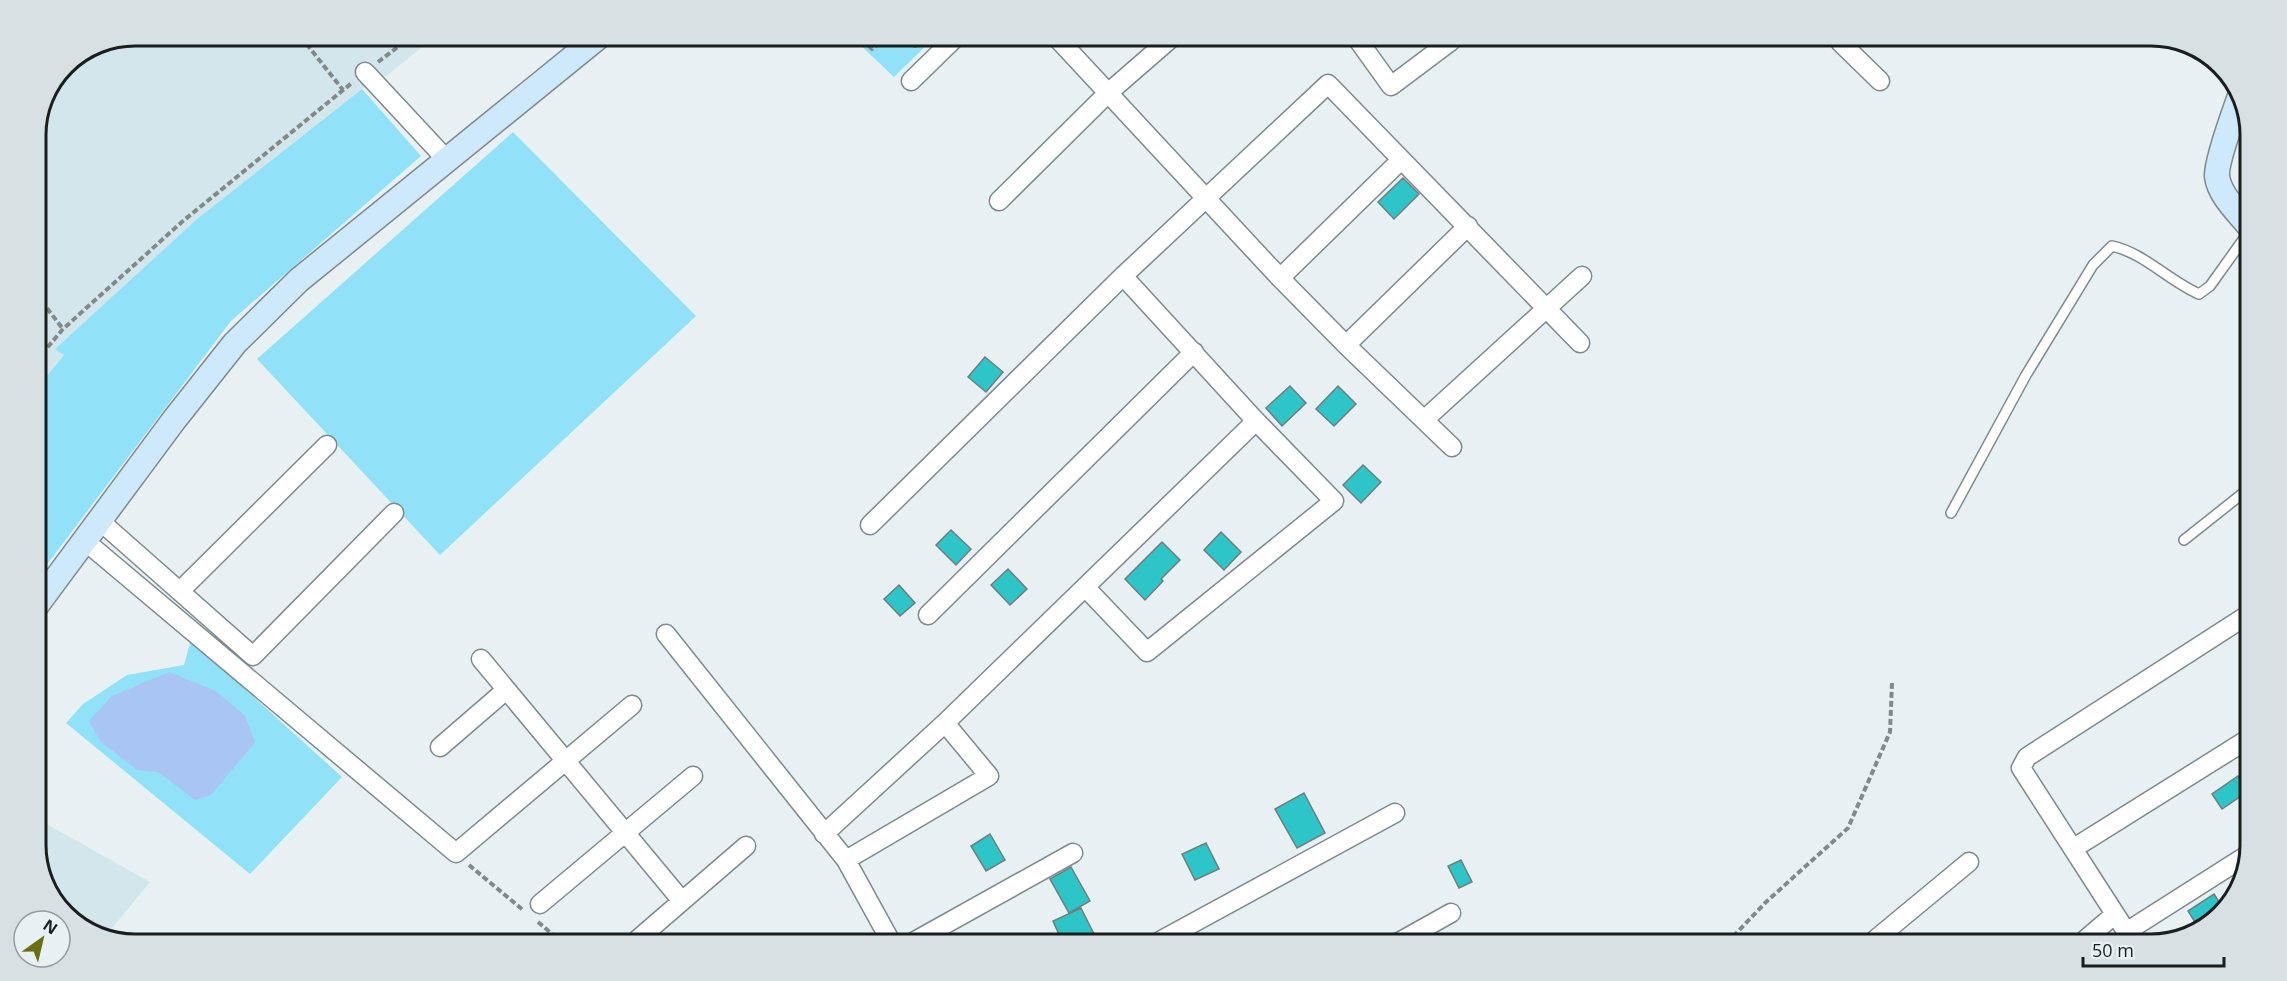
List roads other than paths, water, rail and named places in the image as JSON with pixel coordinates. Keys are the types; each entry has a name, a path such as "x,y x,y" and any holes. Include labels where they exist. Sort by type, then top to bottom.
{"main road":[{"path":"47,591 174,420 236,343 298,280 587,46"},
{"path":"2236,107 2217,175 2225,195 2240,215"}],"street":[{"path":"911,81 947,46"},
{"path":"1064,46 1280,278 1452,447"},
{"path":"999,201 1108,93 1162,46"},
{"path":"1362,46 1391,86 1445,46"},
{"path":"1844,46 1880,81"},
{"path":"365,72 446,159"},
{"path":"870,525 1123,276 1328,84 1580,343"},
{"path":"1280,278 1401,160"},
{"path":"1346,345 1468,226"},
{"path":"1086,588 1147,652 1334,501 1256,421 1123,276"},
{"path":"1424,420 1582,276"},
{"path":"928,615 1194,352"},
{"path":"824,834 945,723 1256,421"},
{"path":"180,591 327,445"},
{"path":"100,520 253,656 394,513"},
{"path":"85,541 456,854 632,705"},
{"path":"2127,934 2021,768 2027,757 2240,620"},
{"path":"666,634 846,860 887,934"},
{"path":"481,659 682,901"},
{"path":"440,747 506,690"},
{"path":"846,860 989,776 945,723"},
{"path":"2074,848 2240,744"},
{"path":"532,911 693,776"},
{"path":"1179,934 1395,813"},
{"path":"643,934 746,846"},
{"path":"926,934 1073,853"},
{"path":"2137,934 2239,860"},
{"path":"1882,934 1968,861"},
{"path":"1413,934 1451,913"},
{"path":"2092,934 2114,915"}],"lane":[{"path":"1951,513 2026,375 2092,265 2101,254 2112,246 2127,249 2183,287 2199,294 2210,286 2240,243"},
{"path":"2184,540 2240,496"}]}
